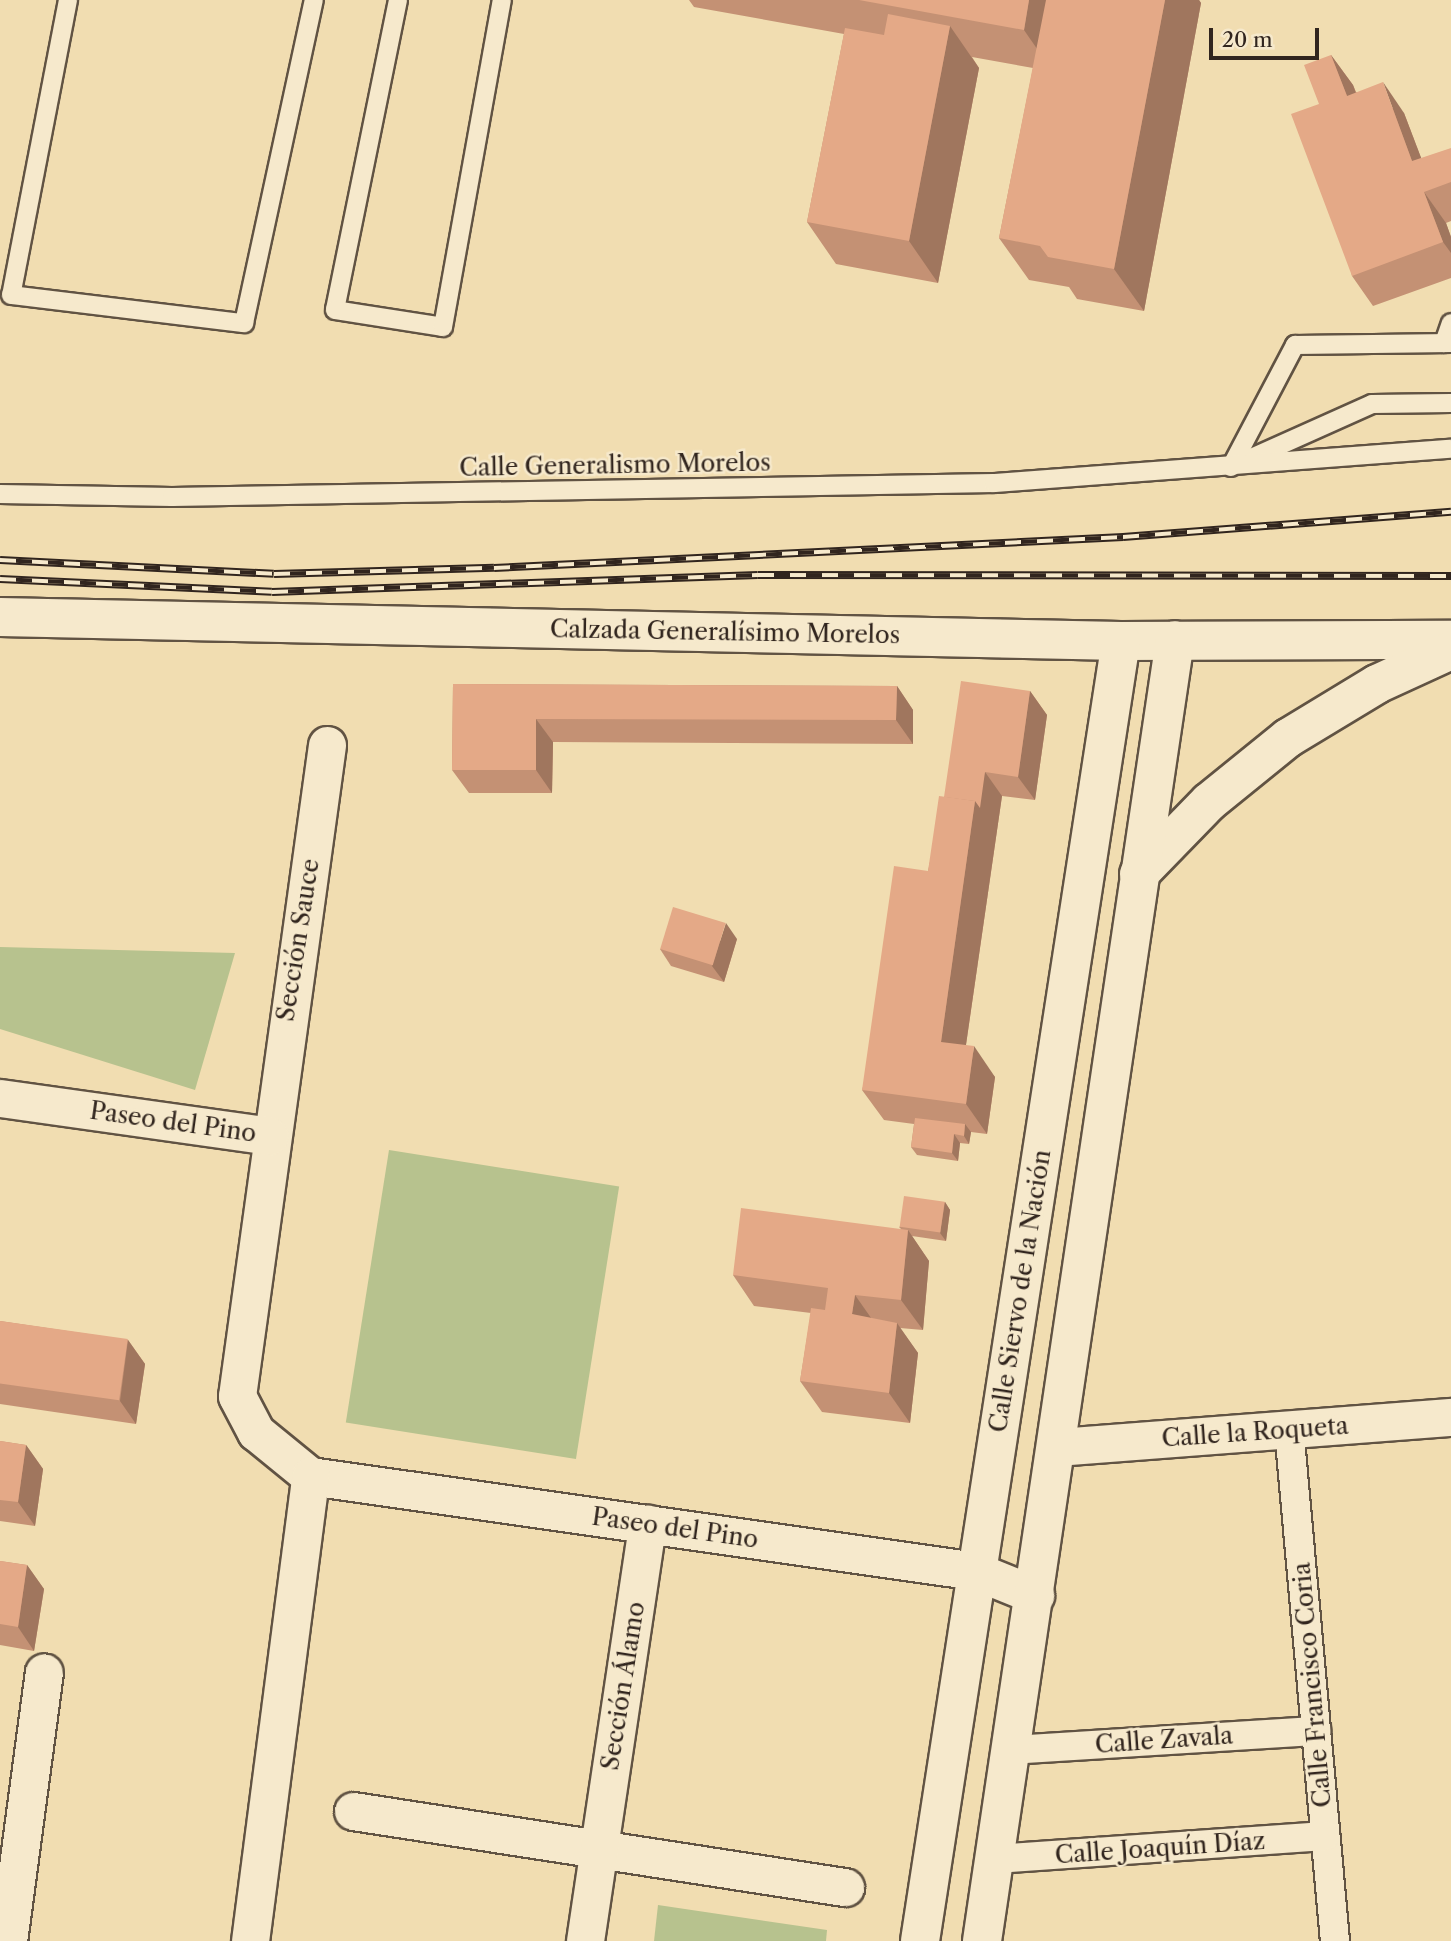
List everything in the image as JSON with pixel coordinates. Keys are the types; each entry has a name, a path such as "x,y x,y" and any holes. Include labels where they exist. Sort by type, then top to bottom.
{"main road":[{"name":"Calzada Generalísimo Morelos","path":"0,617 1121,641 1451,640"},
{"path":"982,1941 1058,1447 1175,640"},
{"name":"Calle Siervo de la Nación","path":"920,1941 1121,641"},
{"path":"1139,874 1209,802 1288,738 1377,684 1451,650"}],"street":[{"name":"Sección Sauce","path":"269,1136 327,745"},
{"name":"Paseo del Pino","path":"0,1098 269,1136 237,1396 256,1432 310,1476 976,1571 1035,1595"},
{"name":"Calle la Roqueta","path":"1058,1447 1451,1417"},
{"name":"Calle Francisco Coria","path":"1289,1429 1335,1941"},
{"path":"250,1941 310,1476"},
{"name":"Sección Álamo","path":"585,1941 646,1524"},
{"path":"8,1941 44,1672"},
{"name":"Calle Zavala","path":"1011,1750 1316,1731"},
{"path":"353,1811 845,1887"},
{"name":"Calle Joaquín Díaz","path":"995,1859 1325,1836"}],"lane":[{"path":"68,0 11,295 244,323 314,0"},
{"path":"398,0 335,310 443,327 502,0"},
{"path":"1231,467 1295,345 1447,343 1451,323"},
{"path":"1231,467 1372,404 1451,403"},
{"name":"Calle Generalismo Morelos","path":"0,494 172,498 994,483 1451,449"}],"green space":[{"path":"0,947 235,953 195,1090 0,1029"},
{"path":"389,1150 619,1186 576,1459 346,1423"},
{"path":"658,1905 827,1930 826,1941 654,1941"}],"building":[{"path":"859,0 1029,0 1024,30"},
{"path":"1046,0 1165,0 1114,269 1048,257 1040,246 999,238"},
{"path":"888,14 950,26 909,241 807,222 845,28 884,35"},
{"path":"1331,55 1347,96 1383,82 1412,161 1451,148 1451,182 1424,192 1443,242 1352,276 1291,114 1319,104 1304,65"},
{"path":"961,681 1030,691 1018,777 985,772 980,808 975,801 944,797"},
{"path":"453,684 897,686 896,720 536,719 536,770 452,770"},
{"path":"939,796 975,801 941,1042 974,1046 966,1104 862,1090 894,866 928,871"},
{"path":"673,907 726,923 713,965 660,949"},
{"path":"915,1118 965,1124 964,1136 954,1134 952,1153 911,1147"},
{"path":"904,1196 945,1202 940,1232 900,1227"},
{"path":"741,1208 908,1230 901,1300 855,1295 852,1314 897,1323 889,1393 800,1381 811,1308 825,1310 828,1288 733,1275"},
{"path":"0,1321 128,1339 119,1400 0,1384"},
{"path":"0,1441 26,1445 18,1502 0,1500"},
{"path":"0,1561 27,1565 18,1627 0,1624"}],"railway":[{"path":"0,560 274,574 494,568 1123,537 1451,512"},
{"path":"0,579 272,592 758,575 1451,576"}]}
